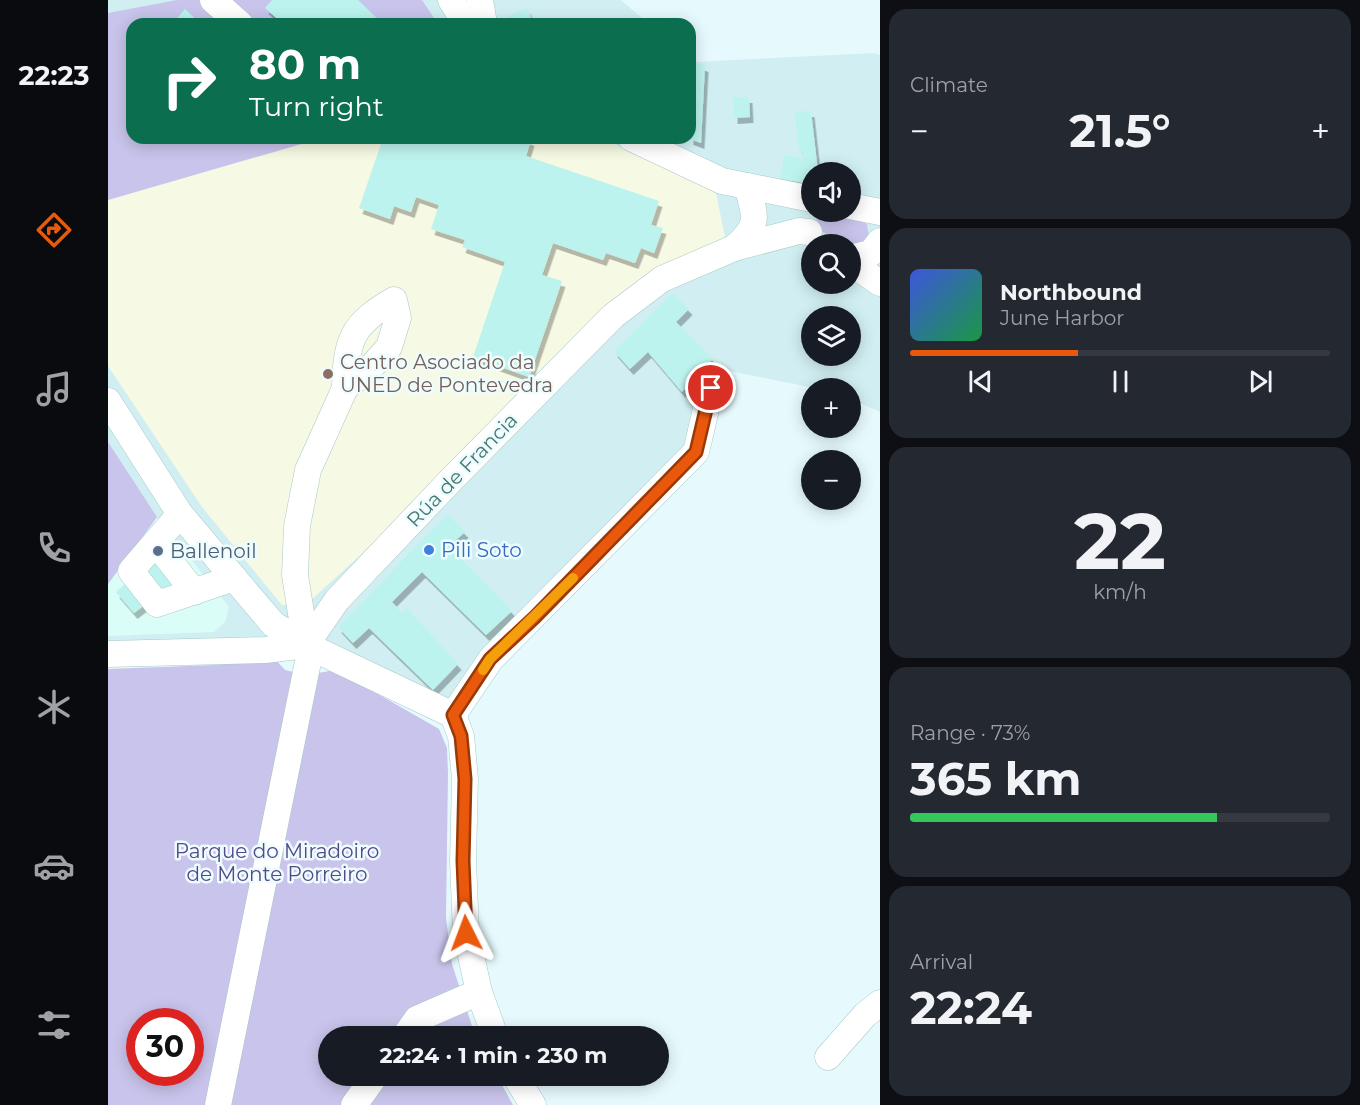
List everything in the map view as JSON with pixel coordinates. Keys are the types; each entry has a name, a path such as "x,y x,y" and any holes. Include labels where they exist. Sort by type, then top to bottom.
{"street":[{"path":"213,0 233,18"},
{"path":"451,0 462,18"},
{"path":"480,0 483,18"},
{"path":"643,144 709,176 801,197"},
{"path":"734,248 749,234 754,219 747,186"},
{"path":"865,209 874,217 880,231"},
{"name":"Rúa de Francia","path":"308,646 337,600 450,481 613,316 662,279 734,248 799,231 807,234"},
{"path":"861,257 871,253 880,241"},
{"path":"861,268 880,283"},
{"path":"218,1105 308,646 295,575 297,526 308,470 345,388"},
{"path":"453,715 490,659 535,617 696,452 711,388"},
{"path":"108,401 180,514 273,624 308,646 453,715 461,736 465,779 463,861 466,933 479,992 491,1026"},
{"path":"180,514 131,571 157,604 234,578"},
{"path":"150,549 186,595"},
{"path":"108,654 265,650 308,646"},
{"path":"412,1026 417,1019 479,992"},
{"path":"828,1057 865,1015 880,1003"},
{"path":"354,1105 368,1086"},
{"path":"521,1086 533,1105"}],"shaded area":[{"path":"108,0 621,0 642,18 126,18 126,144 696,144 696,62 875,53 880,55 880,412 861,403 861,378 801,378 801,385 724,370 700,465 453,715 311,649 108,654"},
{"name":"Centro Asociado da UNED de Pontevedra","path":"301,144 614,144 716,193 725,237 648,276 534,382 368,548 309,602 282,605 202,507 108,366 108,200"},
{"name":"Ballenoil","path":"157,517 229,607 225,622 214,632 108,636 108,584"}],"green space":[{"path":"177,0 422,0 434,18 126,18 126,144 301,144 108,200 108,13"},
{"path":"861,221 867,224 869,238 865,246 861,247 861,234 827,234 818,229 817,222"},
{"path":"108,442 157,517 108,584"},
{"name":"Parque do Miradoiro de Monte Porreiro","path":"276,660 285,670 306,675 336,670 439,729 447,748 448,773 446,918 452,964 472,1026 318,1026 318,1086 503,1086 513,1105 108,1105 108,669"}],"building":[{"path":"272,0 358,0 377,18 276,18 265,8"},
{"path":"527,8 531,18 509,18 508,16"},
{"path":"185,9 195,18 177,18"},
{"path":"696,63 705,66 701,143 696,141"},
{"path":"734,97 749,97 750,117 734,118"},
{"path":"811,111 817,162 801,162 801,182 780,179 784,155 803,158 802,151 799,150 795,112"},
{"path":"381,144 530,144 526,156 659,201 651,225 663,228 654,253 641,248 635,263 606,253 603,260 553,243 542,275 562,281 529,377 473,357 505,262 462,247 465,240 431,229 439,205 416,197 411,212 394,206 390,219 359,208"},
{"path":"673,293 689,309 676,322 713,359 682,392 648,352 630,369 614,351"},
{"path":"447,514 465,532 449,546 512,611 486,635 422,572 392,602 402,613 407,608 458,664 433,690 369,628 353,643 338,627"},
{"path":"164,549 185,574 134,613 116,592"}],"slow traffic":[{"path":"483,670 490,659 573,578"}],"place":[{"name":"Centro Asociado da UNED de Pontevedra","path":"328,374"},
{"name":"Pili Soto","path":"429,550"},
{"name":"Ballenoil","path":"158,551"}],"route":[{"path":"466,933 463,861 465,779 461,736 453,715 490,659 535,617 696,452 711,388"}]}
